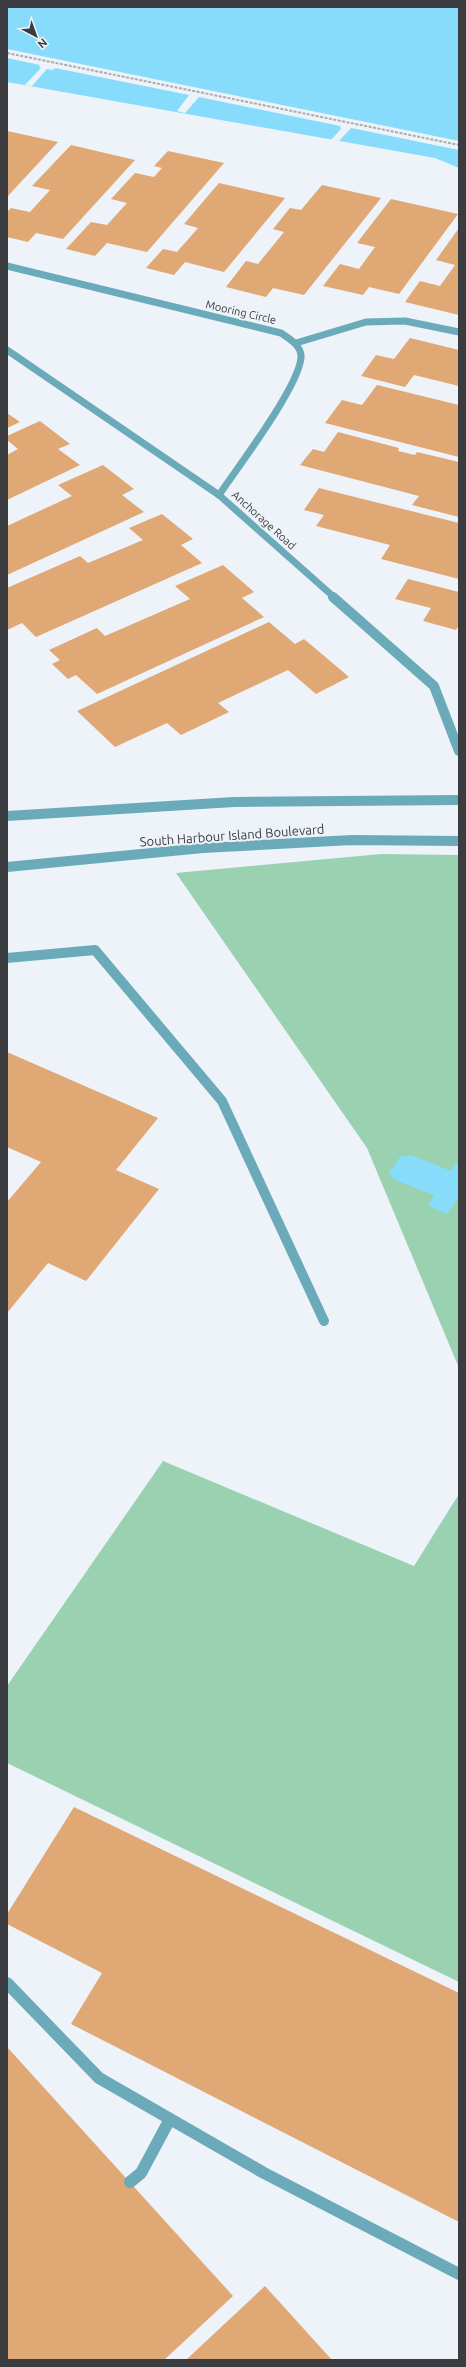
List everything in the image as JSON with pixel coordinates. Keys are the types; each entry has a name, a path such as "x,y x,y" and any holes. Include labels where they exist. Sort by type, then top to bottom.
{"street":[{"name":"Mooring Circle","path":"7,266 281,333 296,343"},
{"path":"219,495 294,380 301,358 296,343 366,322 405,321 459,332"},
{"name":"Anchorage Road","path":"7,350 219,495 434,686 459,751"},
{"path":"7,816 234,802 459,800"},
{"name":"South Harbour Island Boulevard","path":"7,867 211,848 352,840 459,840"},
{"path":"7,958 95,950 222,1101 324,1321"},
{"path":"7,1983 99,2078 264,2173 459,2274"},
{"path":"130,2182 141,2173 170,2119"}],"path":[{"path":"7,53 459,145"}],"green space":[{"path":"381,854 459,855 459,1368 367,1148 176,873"},
{"path":"163,1461 414,1566 459,1494 459,1982 7,1763 7,1686"}],"water":[{"path":"7,7 459,7 459,168 435,158 7,82"},
{"path":"411,1155 451,1171 456,1163 459,1164 459,1196 447,1214 428,1206 434,1195 395,1180 389,1173 400,1157"}],"pier":[{"path":"7,49 459,141 459,150 351,128 339,141 331,140 341,129 340,126 199,97 185,113 177,111 189,95 55,68 53,70 47,69 32,86 25,85 41,68 39,67 40,65 7,58"}],"building":[{"path":"7,131 58,142 7,197"},
{"path":"71,145 135,160 63,239 36,233 28,242 7,237 7,212 11,208 30,212 50,190 32,186"},
{"path":"168,151 224,163 147,252 107,243 95,256 66,249 91,222 107,225 127,203 111,199 135,173 154,177 162,168 154,166"},
{"path":"219,183 285,198 224,272 185,262 174,275 146,268 163,249 177,252 198,228 184,224"},
{"path":"322,185 381,198 304,295 273,288 266,297 226,287 246,261 258,264 284,232 273,229 290,208 301,210"},
{"path":"391,199 458,214 399,294 369,287 363,295 323,286 340,264 359,269 375,247 357,243"},
{"path":"459,228 459,315 405,302 420,281 440,286 455,265 436,260"},
{"path":"410,338 459,350 459,386 414,375 405,387 361,376 376,355 394,359"},
{"path":"377,385 459,405 459,457 325,423 342,400 362,405"},
{"path":"7,413 20,422 7,428"},
{"path":"40,421 70,444 58,449 80,465 7,500 7,455 18,449 7,440 7,436"},
{"path":"338,432 399,448 398,451 415,455 417,452 459,462 459,517 412,505 419,496 300,465 313,449 324,452"},
{"path":"103,465 134,489 122,495 144,512 7,575 7,526 72,496 58,485"},
{"path":"319,488 459,523 459,579 381,559 390,545 316,526 324,515 304,510"},
{"path":"162,514 193,539 181,545 202,563 36,637 22,623 7,630 7,588 80,556 88,563 143,540 129,528"},
{"path":"223,565 254,592 242,598 264,617 97,694 76,675 68,679 52,664 60,660 49,650 97,628 105,636 190,599 175,586"},
{"path":"408,579 459,592 459,625 456,630 423,621 431,608 395,599"},
{"path":"269,622 295,644 304,639 349,677 316,694 288,670 218,703 229,712 181,735 167,723 115,747 77,711"},
{"path":"7,1052 158,1118 116,1170 159,1189 86,1281 48,1263 7,1313 7,1202 41,1162 7,1147"},
{"path":"74,1807 459,1993 459,2222 71,2024 102,1973 7,1924 7,1914"},
{"path":"7,2047 233,2296 164,2360 7,2360"},
{"path":"265,2286 332,2360 186,2360"}]}
